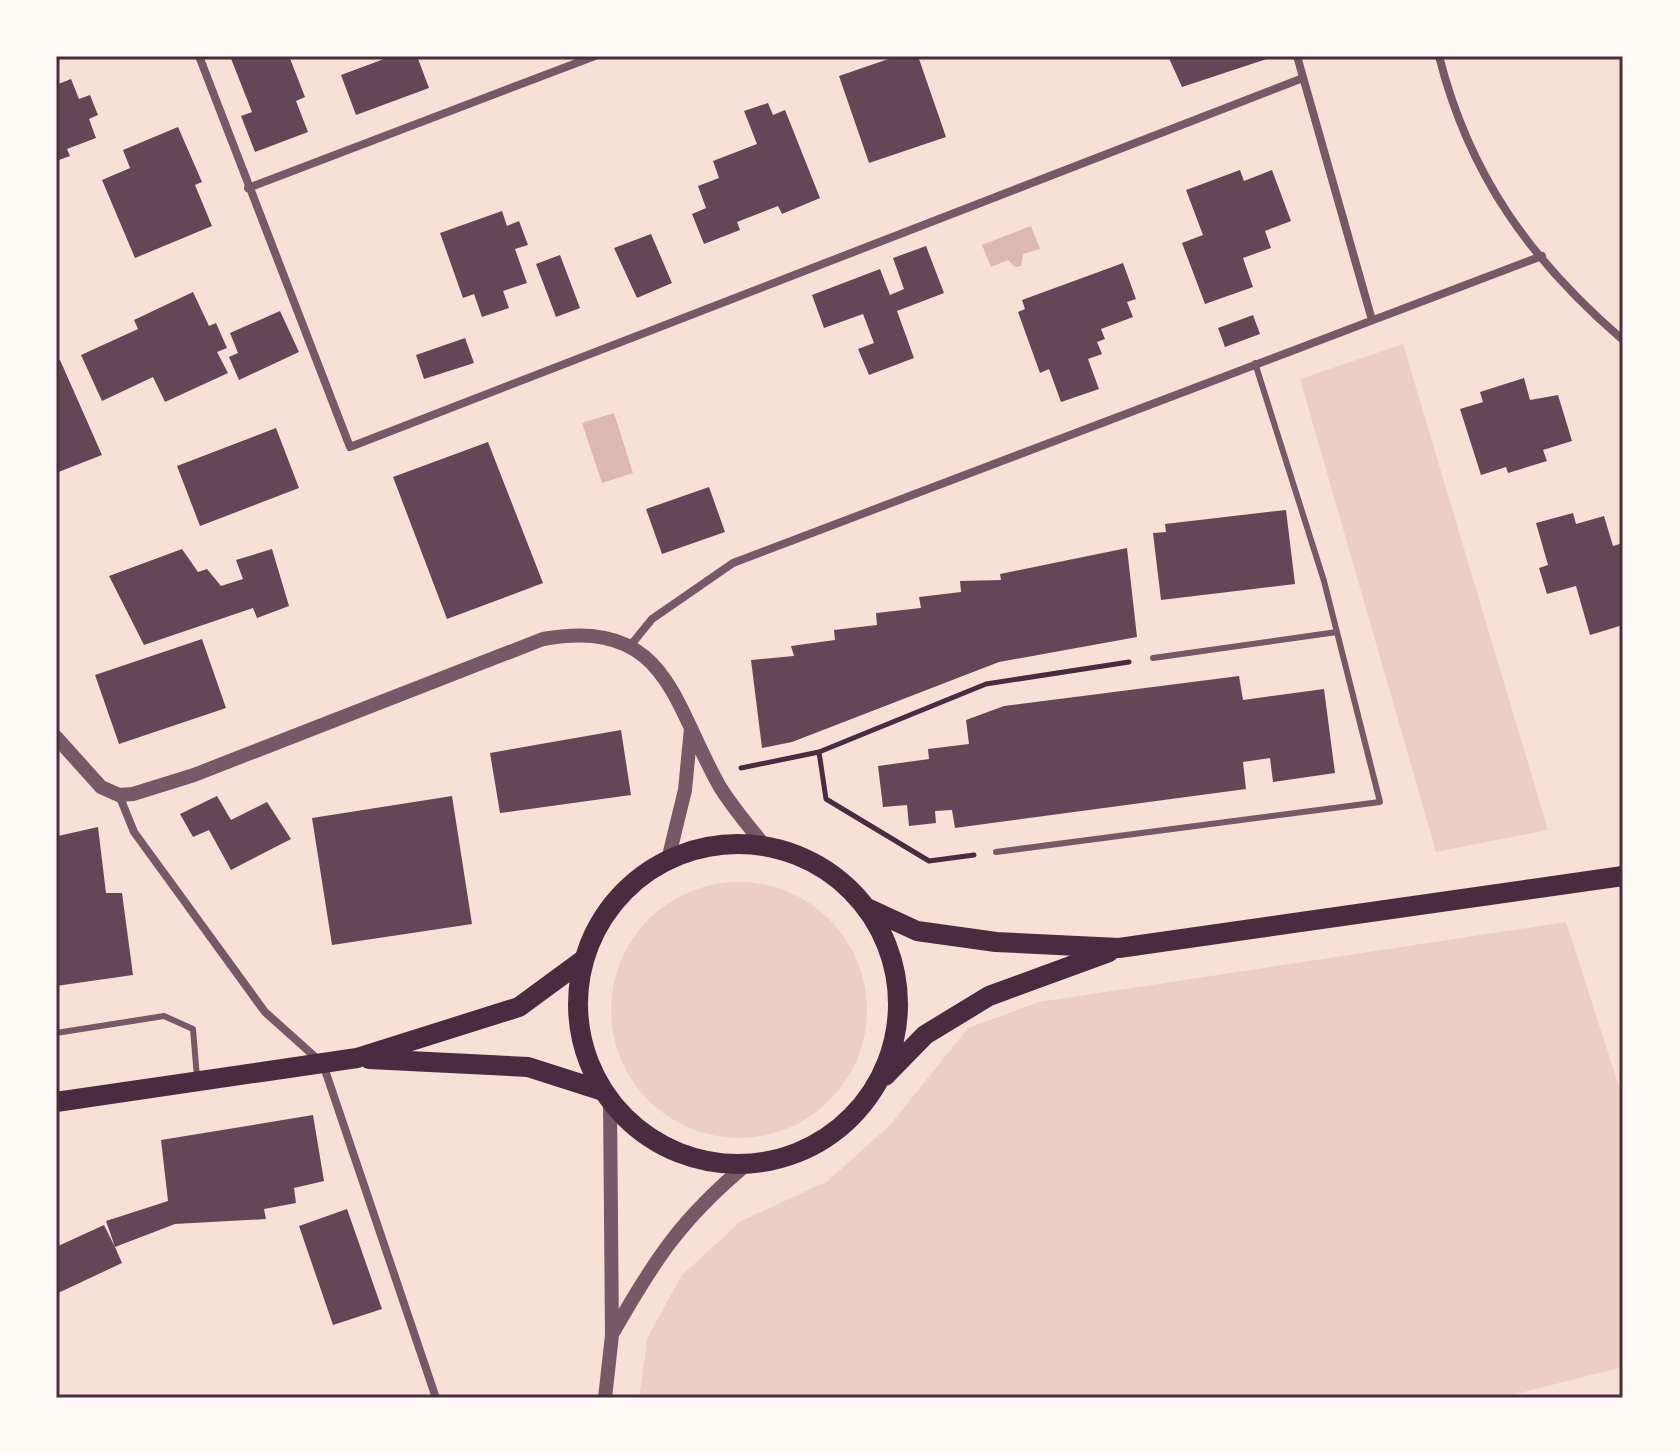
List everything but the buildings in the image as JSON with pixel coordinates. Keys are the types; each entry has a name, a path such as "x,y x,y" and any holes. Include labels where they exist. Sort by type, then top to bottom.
{"main road":[{"path":"877,1084 890,1056 897,1026 898,994 893,963 882,934 865,907 837,878 803,858 765,846 732,844 699,848 668,860 640,877 615,900 596,929 583,960 577,993 579,1027 588,1061 606,1096 637,1129 671,1149 708,1161 747,1164 786,1156 822,1140 853,1116 877,1084 925,1035 989,996 1119,948"},
{"path":"865,907 917,931 996,942 1119,948 1623,876"},
{"path":"56,1102 357,1058 519,1007 583,960"},
{"path":"357,1058 528,1067 606,1096"}],"street":[{"path":"199,56 350,447 1303,78"},
{"path":"248,188 595,56"},
{"path":"1297,56 1372,320"},
{"path":"1439,56 1453,112 1496,201 1587,308 1623,340"},
{"path":"630,646 652,619 733,563 1542,256"},
{"path":"119,795 149,790 194,775 543,639 577,633 608,636 630,646 653,665 678,696 714,774 739,816 765,846"},
{"path":"668,860 685,790 691,723"},
{"path":"56,737 90,777 119,795 134,832 265,1012 323,1064 436,1398"},
{"path":"605,1398 612,1335 606,1096"},
{"path":"612,1335 656,1257 705,1199 747,1164"}],"lane":[{"path":"996,852 1380,802 1337,632 1255,363"},
{"path":"1153,658 1337,632"},
{"path":"56,1033 164,1016 193,1029 197,1081"}],"path":[{"path":"714,774 819,752 986,684 1153,658"},
{"path":"819,752 826,799 929,861 996,852"}],"shaded area":[{"path":"1031,226 1040,249 1023,254 1021,266 1015,267 1008,260 991,267 982,245"},
{"path":"1403,344 1548,830 1436,852 1300,379"},
{"path":"614,413 633,473 602,483 582,423"},
{"path":"726,882 752,882 788,891 830,919 858,961 865,985 865,1035 858,1059 830,1101 788,1129 752,1138 726,1138 678,1123 657,1109 640,1092 626,1071 616,1047 611,1023 611,997 626,949 640,928 657,911 678,897 702,887"},
{"path":"1566,922 1623,1099 1623,1367 1500,1398 639,1398 647,1339 681,1276 741,1221 828,1181 890,1125 968,1028 1039,1002"}]}
